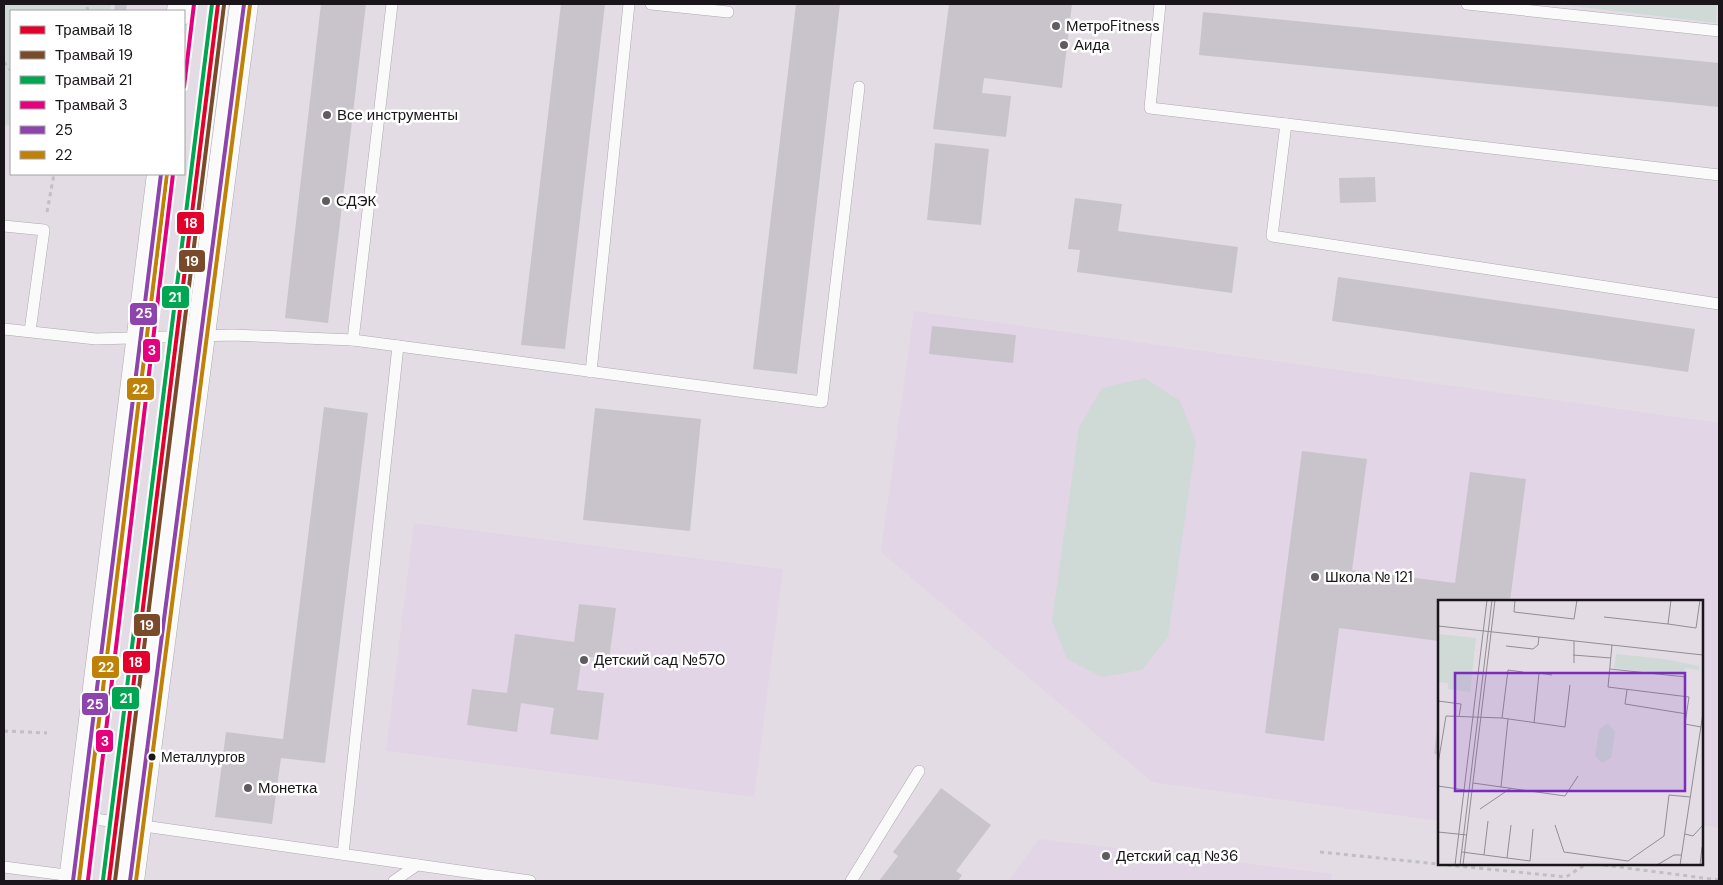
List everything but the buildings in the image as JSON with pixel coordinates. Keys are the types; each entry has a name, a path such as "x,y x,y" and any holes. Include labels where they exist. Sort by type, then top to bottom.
{"street":[{"path":"130,881 244,4"},
{"path":"73,879 160,175"}],"lane":[{"path":"353,340 392,4"},
{"path":"591,372 629,4"},
{"path":"651,4 728,12"},
{"path":"1160,4 1150,108 1719,175"},
{"path":"1467,4 1719,31"},
{"path":"4,329 96,339 233,335 353,340 822,402 859,87"},
{"path":"1286,124 1272,236 1719,304"},
{"path":"4,226 44,230 30,331"},
{"path":"343,854 398,346"},
{"path":"851,881 919,771"},
{"path":"81,817 530,881"},
{"path":"394,881 417,865"},
{"path":"4,867 73,879"}],"path":[{"path":"44,230 54,175"},
{"path":"4,730 48,733"},
{"path":"1320,852 1438,864"},
{"path":"1448,865 1566,877 1584,865"},
{"path":"1604,865 1719,880"}],"shaded area":[{"path":"4,4 111,4 110,10 10,10 10,126 4,125"},
{"path":"1556,4 1717,4 1716,23"},
{"name":"Школа № 121","path":"914,311 1719,423 1719,828 1703,825 1703,600 1438,600 1438,821 1152,782 881,552"},
{"path":"1145,378 1180,401 1196,442 1168,637 1142,670 1102,677 1067,659 1052,621 1079,427 1102,388"},
{"name":"Детский сад №570","path":"414,523 783,569 754,797 386,751"},
{"name":"Детский сад №36","path":"1039,839 1332,874 1331,881 1009,881"}],"tram line":[{"name":"3","path":"185,79 194,4"},
{"name":"21","path":"103,880 212,4"},
{"name":"18","path":"109,881 218,4"},
{"name":"19","path":"115,881 224,5"},
{"name":"3","path":"88,880 173,175"}],"transit line":[{"name":"25","path":"130,881 244,4"},
{"name":"22","path":"136,881 250,5"},
{"name":"25","path":"73,881 161,175"},
{"name":"22","path":"79,881 167,175"}],"place":[{"name":"МетроFitness","path":"1056,26"},
{"name":"Аида","path":"1064,45"},
{"name":"Все инструменты","path":"327,115"},
{"name":"СДЭК","path":"326,201"},
{"name":"Школа № 121","path":"1315,577"},
{"name":"Детский сад №570","path":"584,660"},
{"name":"Металлургов","path":"152,757"},
{"name":"Монетка","path":"248,788"},
{"name":"Детский сад №36","path":"1106,856"}]}
